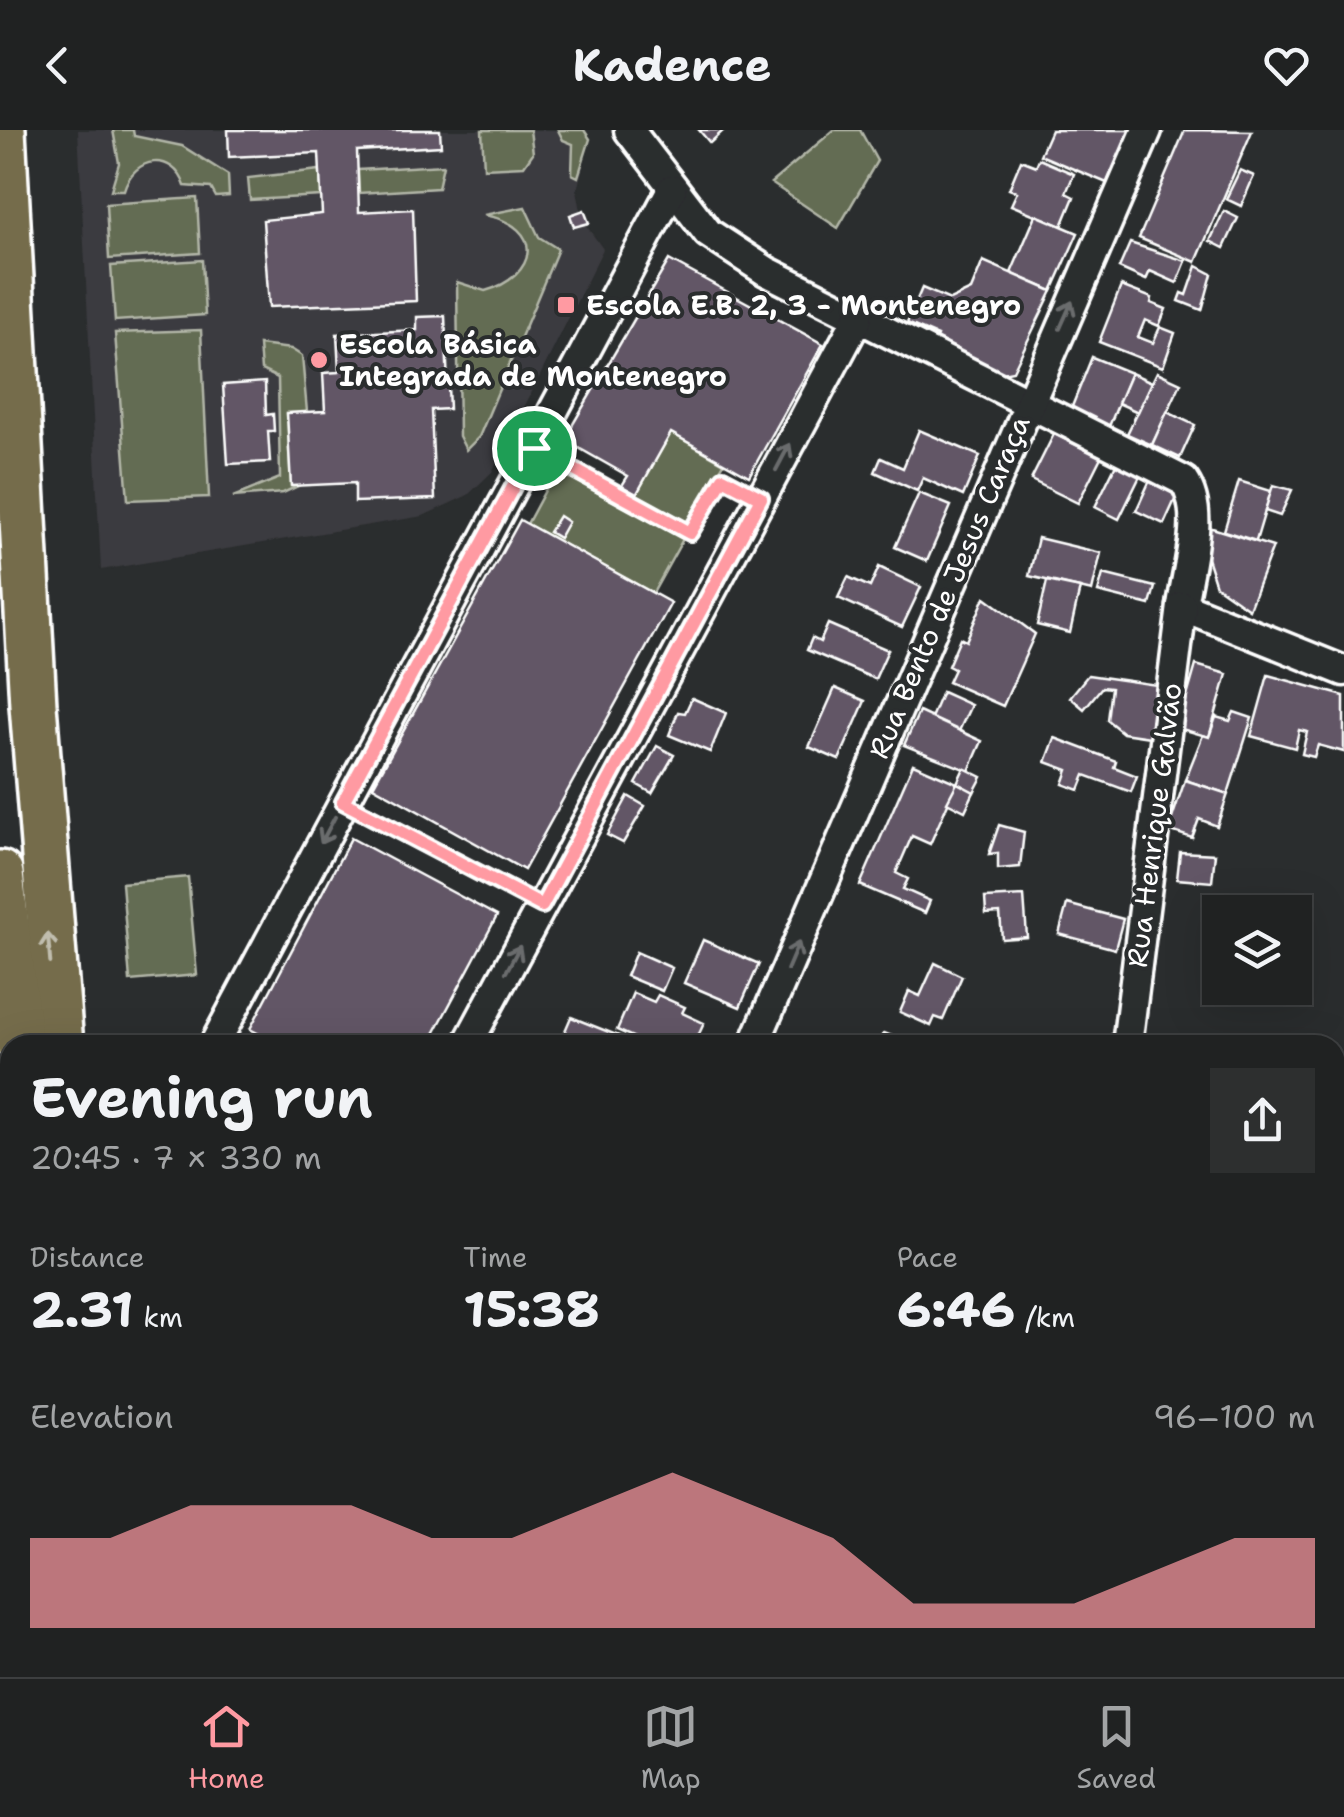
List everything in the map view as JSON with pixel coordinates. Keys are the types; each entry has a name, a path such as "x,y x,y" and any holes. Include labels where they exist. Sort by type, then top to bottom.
{"main road":[{"path":"2,130 33,706 59,1035"},
{"path":"0,874 19,1035"}],"street":[{"name":"Rua Henrique Galvão","path":"629,130 708,233 766,271 1184,481 1193,494 1194,513 1128,1035"},
{"name":"Rua Bento de Jesus Caraça","path":"758,1035 1147,130"},
{"path":"219,1035 672,189"},
{"path":"472,1035 858,318"},
{"path":"1182,606 1344,671"}],"path":[{"path":"534,448 690,533 723,478 761,498"},
{"path":"343,802 542,906"}],"shaded area":[{"name":"Escola Básica Integrada de Montenegro","path":"78,130 584,130 590,139 577,190 583,221 603,249 492,472 468,495 423,516 101,570"}],"green space":[{"path":"113,130 133,130 134,136 182,146 228,175 229,196 216,197 211,188 185,186 172,167 154,162 136,170 124,190 111,190 119,163"},
{"path":"482,130 530,130 533,153 524,166 484,168"},
{"path":"558,130 584,130 590,139 578,177 572,174 573,144 563,140"},
{"path":"834,130 860,130 877,161 838,228 771,183"},
{"path":"443,165 438,188 359,193 358,170"},
{"path":"320,170 321,196 250,200 248,178"},
{"path":"197,198 200,253 109,259 106,204"},
{"path":"525,207 539,237 558,249 479,437 466,450 459,436 457,282 485,291 516,275 528,252 526,240 504,221 484,215"},
{"path":"202,260 205,315 115,321 111,266"},
{"path":"201,330 209,497 128,500 115,333"},
{"path":"259,345 291,349 302,356 307,412 287,414 291,485 300,485 283,493 233,497 280,478 278,378 261,370"},
{"path":"671,433 724,463 689,524 636,495"},
{"path":"556,470 683,539 653,593 527,524"},
{"path":"188,877 197,975 130,981 122,883"}],"building":[{"path":"228,130 440,130 441,146 357,151 359,212 413,209 416,301 269,307 263,220 322,214 319,153 229,157"},
{"path":"699,130 724,130 710,143"},
{"path":"1051,130 1130,130 1107,183 1040,155"},
{"path":"1185,130 1252,131 1196,262 1139,238"},
{"path":"1039,159 1074,174 1066,193 1074,197 1062,226 1011,205 1017,192 1009,189 1021,160 1036,166"},
{"path":"1240,170 1254,176 1241,206 1226,199"},
{"path":"584,210 589,223 574,227 570,215"},
{"path":"1224,211 1238,218 1224,248 1210,241"},
{"path":"1036,215 1078,233 1052,291 1011,273"},
{"path":"1130,243 1186,261 1177,283 1150,271 1146,280 1119,268"},
{"path":"669,260 823,344 749,476 671,433 636,495 621,487 628,476 568,442 573,424"},
{"path":"983,261 1052,291 1013,371 1002,373 934,343 937,336 907,323 922,288 950,300 971,290"},
{"path":"1197,266 1212,274 1202,310 1179,301 1182,293 1187,295"},
{"path":"1121,286 1152,298 1151,303 1166,309 1159,326 1145,320 1138,337 1153,343 1160,327 1175,333 1163,367 1099,342"},
{"path":"445,316 449,409 431,410 435,499 355,502 355,483 291,486 287,413 325,411 323,373 339,372 337,334 417,330 417,317"},
{"path":"1092,357 1131,373 1108,429 1069,414"},
{"path":"1157,372 1181,383 1152,445 1127,434"},
{"path":"1131,373 1152,382 1138,412 1118,403"},
{"path":"265,382 266,415 273,414 274,431 268,431 270,462 228,464 223,385"},
{"path":"1167,412 1195,425 1180,458 1152,445"},
{"path":"919,430 980,456 963,496 923,478 917,491 875,472 881,458 903,468"},
{"path":"1054,434 1101,457 1078,503 1031,480"},
{"path":"1118,460 1142,472 1119,519 1095,507"},
{"path":"1151,478 1179,491 1164,524 1136,511"},
{"path":"1239,481 1271,491 1256,541 1224,531"},
{"path":"1273,485 1292,490 1280,516 1265,511"},
{"path":"919,493 951,506 927,561 895,547"},
{"path":"559,516 568,522 559,538 549,532"},
{"path":"520,520 671,603 524,870 373,786"},
{"path":"1209,527 1273,547 1249,609 1216,586 1207,558"},
{"path":"1038,538 1101,553 1092,591 1029,576"},
{"path":"879,567 921,587 902,627 838,598 848,577 870,587"},
{"path":"1103,574 1155,587 1150,605 1098,592"},
{"path":"1047,581 1080,588 1070,633 1037,625"},
{"path":"985,597 1035,634 1003,706 948,682 954,669 948,666 960,638 966,641"},
{"path":"828,624 888,650 875,679 807,650 812,638 820,642"},
{"path":"1196,665 1227,674 1209,737 1178,728"},
{"path":"1088,675 1157,685 1150,737 1123,733 1107,720 1111,688 1102,687 1084,709 1070,697"},
{"path":"1268,675 1344,696 1344,752 1318,745 1314,757 1302,754 1307,732 1299,730 1295,748 1251,736"},
{"path":"835,688 865,701 839,760 809,747"},
{"path":"942,692 971,705 959,731 931,718"},
{"path":"692,698 726,713 710,752 669,735 678,712 685,713"},
{"path":"919,712 982,741 969,771 904,745"},
{"path":"1234,712 1252,718 1228,794 1185,780 1203,735 1209,737 1216,717 1230,721"},
{"path":"1055,738 1116,761 1114,767 1137,776 1131,792 1085,775 1079,790 1063,784 1068,770 1046,762"},
{"path":"657,746 674,755 652,793 636,784"},
{"path":"913,764 957,783 930,844 912,836 896,873 908,879 903,889 930,901 925,913 860,885"},
{"path":"964,768 982,777 974,792 957,783"},
{"path":"1185,780 1228,794 1217,826 1199,819 1192,838 1168,830"},
{"path":"957,783 974,792 965,811 947,802"},
{"path":"628,796 645,806 623,843 607,835"},
{"path":"999,825 1024,832 1020,867 998,869 998,853 989,854"},
{"path":"351,838 497,916 433,1035 261,1035 250,1029"},
{"path":"1180,852 1215,854 1212,882 1177,879"},
{"path":"1024,896 1027,937 1002,939 1000,913 986,914 985,898"},
{"path":"1067,904 1123,919 1115,949 1059,934"},
{"path":"703,940 759,964 740,1007 684,983"},
{"path":"636,952 672,968 662,991 626,976"},
{"path":"935,963 962,976 943,1020 935,1017 931,1026 900,1012 909,991 920,996"},
{"path":"633,993 654,1002 658,995 685,1007 682,1013 704,1023 699,1035 628,1035 617,1030"},
{"path":"571,1017 616,1035 563,1035"}],"place":[{"name":"Escola E.B. 2, 3 - Montenegro","path":"566,305"},
{"name":"Escola Básica Integrada de Montenegro","path":"319,360"}],"route":[{"path":"534,448 690,533 723,478 761,498 542,906 343,802 534,448"}]}
